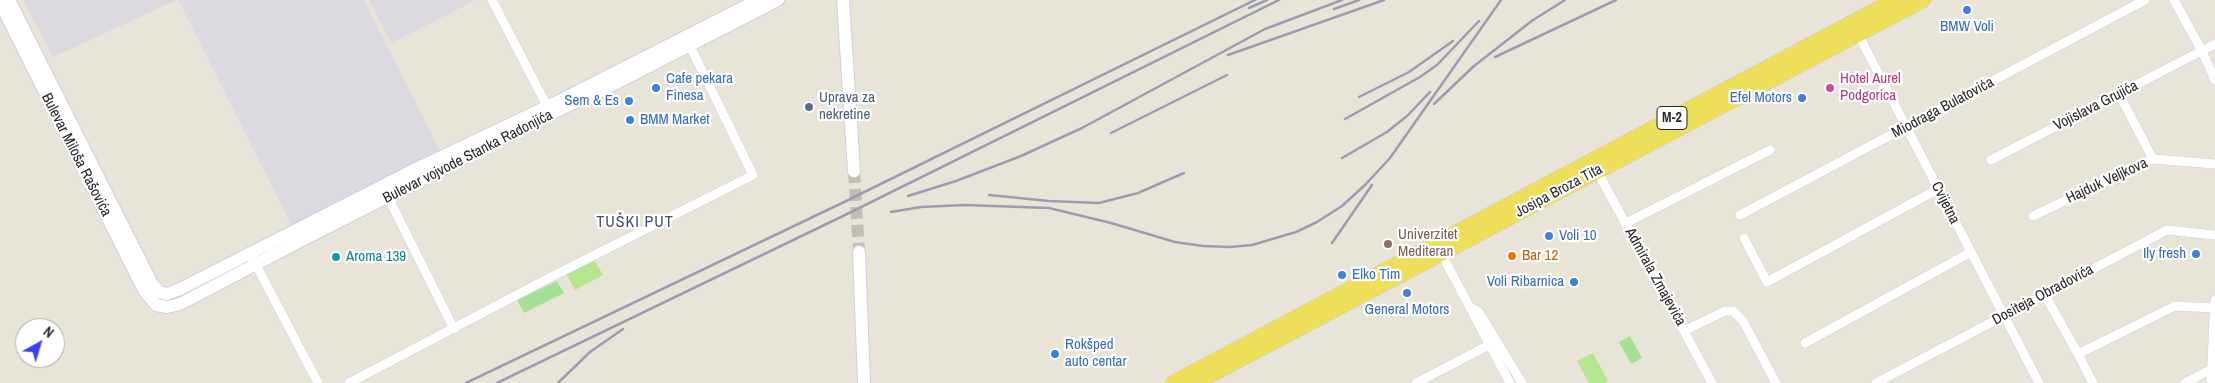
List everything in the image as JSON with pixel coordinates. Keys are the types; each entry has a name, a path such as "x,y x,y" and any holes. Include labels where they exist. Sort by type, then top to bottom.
{"main road":[{"name":"Josipa Broza Tita","path":"1439,248 1597,171 1855,28 1895,0"},
{"name":"Josipa Broza Tita","path":"1172,383 1229,359 1855,28 1923,0"},
{"name":"Josipa Broza Tita","path":"1195,383 1229,359"}],"street":[{"name":"Bulevar Miloša Rašovića","path":"9,0 152,284 155,289 163,294"},
{"path":"492,0 547,106"},
{"name":"Bulevar vojvode Stanka Radonjića","path":"163,294 180,290 252,259 688,41 758,0"},
{"name":"Bulevar vojvode Stanka Radonjića","path":"385,192 547,106 778,0"},
{"path":"843,0 854,171"},
{"name":"Miodraga Bulatovića","path":"1740,215 2145,0"},
{"path":"2174,0 2202,51 2215,80"},
{"name":"Bulevar Miloša Rašovića","path":"0,2 144,290 156,306"},
{"name":"Cvijetna","path":"1855,28 2037,381"},
{"path":"349,383 753,174 688,41"},
{"name":"Vojislava Grujića","path":"1991,160 2215,44"},
{"path":"2119,94 2153,159"},
{"path":"1626,223 1770,150"},
{"name":"Hajduk Veljkova","path":"2032,216 2153,159 2215,164"},
{"name":"Admirala Zmajevića","path":"1597,171 1712,383"},
{"path":"1744,238 1767,282 1938,189"},
{"path":"385,192 454,329"},
{"name":"Dositeja Obradovića","path":"1876,383 2166,230 2215,235"},
{"path":"1439,248 1469,306 1522,383"},
{"path":"859,252 864,383"},
{"path":"1805,342 1971,252"},
{"name":"Bulevar vojvode Stanka Radonjića","path":"156,306 166,307 180,304 252,259"},
{"path":"252,259 318,383"},
{"path":"2045,295 2092,383"},
{"path":"2211,383 2215,300"},
{"path":"2078,354 2175,306 2215,308"},
{"path":"1684,331 1725,311 1733,311 1743,321 1776,383"},
{"path":"1416,383 1494,343"},
{"path":"1494,343 1510,383"},
{"path":"2185,383 2212,369"},
{"path":"2028,383 2037,381"}],"shaded area":[{"path":"23,0 177,0 53,57"},
{"path":"178,0 364,0 441,153 295,232"},
{"path":"369,0 476,0 391,43"}],"green space":[{"path":"594,259 603,275 575,290 566,274"},
{"path":"557,281 564,293 524,313 517,300"},
{"path":"1630,336 1642,358 1631,364 1619,342"},
{"path":"1593,353 1608,381 1605,383 1589,383 1577,361"}],"tunnel":[{"path":"854,171 859,252"}],"railway":[{"path":"466,383 842,203 1255,0"},
{"path":"1249,8 1267,0"},
{"path":"497,383 843,216 1279,0"},
{"path":"908,196 956,181 1021,156 1082,128 1265,29 1342,0"},
{"path":"1334,9 1359,0"},
{"path":"1228,55 1384,0"},
{"path":"891,212 921,207 965,205 1049,208 1111,223 1175,242 1203,246 1230,247 1252,245 1296,232 1317,222 1342,206 1390,158 1501,0"},
{"path":"1434,104 1474,66 1533,20 1565,0"},
{"path":"1495,57 1616,0"},
{"path":"1345,119 1420,77 1437,65 1479,21"},
{"path":"1359,97 1409,72 1453,41"},
{"path":"1111,133 1227,75"},
{"path":"1342,158 1387,132 1407,116 1430,92"},
{"path":"989,195 1049,201 1099,203 1138,193 1184,173"},
{"path":"1332,243 1372,185"},
{"path":"558,383 590,352 623,329"}],"place":[{"name":"BMW Voli","path":"1967,10"},
{"name":"Cafe pekara Finesa","path":"656,88"},
{"name":"Hotel Aurel Podgorica","path":"1830,88"},
{"name":"Efel Motors","path":"1802,98"},
{"name":"Sem & Es","path":"629,101"},
{"name":"Uprava za nekretine","path":"809,107"},
{"name":"BMM Market","path":"630,120"},
{"name":"Voli 10","path":"1549,236"},
{"name":"Univerzitet Mediteran","path":"1388,244"},
{"name":"Ily fresh","path":"2196,254"},
{"name":"Bar 12","path":"1512,256"},
{"name":"Aroma 139","path":"336,257"},
{"name":"Elko Tim","path":"1342,275"},
{"name":"Voli Ribarnica","path":"1574,282"},
{"name":"General Motors","path":"1407,293"},
{"name":"Rokšped auto centar","path":"1055,354"}],"district":[{"name":"TUŠKI PUT","path":"635,223"}]}
